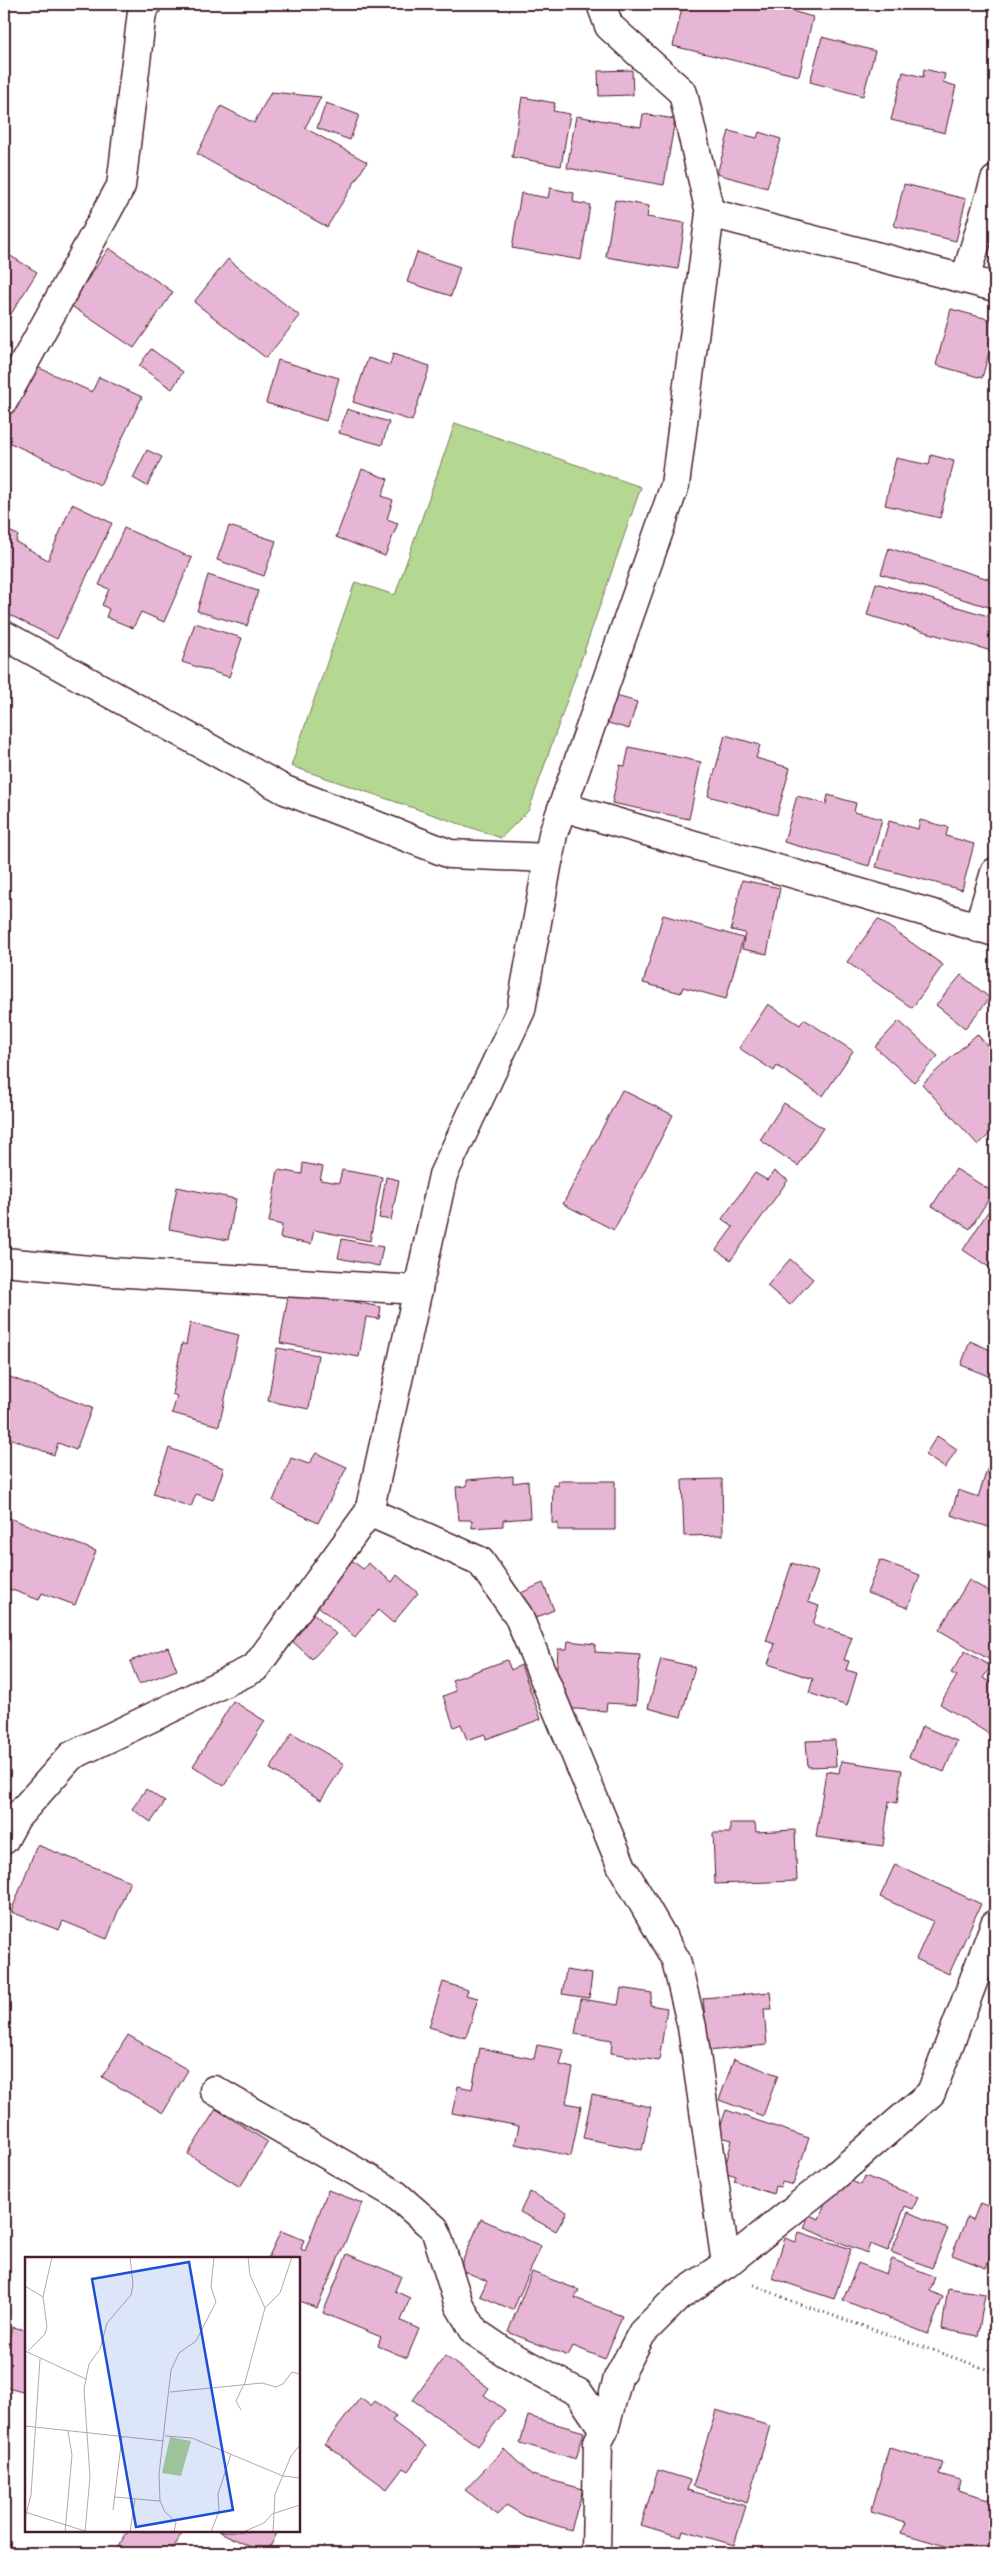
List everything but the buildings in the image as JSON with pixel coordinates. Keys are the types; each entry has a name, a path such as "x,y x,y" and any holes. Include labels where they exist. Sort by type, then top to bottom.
{"street":[{"path":"4,400 121,186 142,12 147,4"},
{"path":"4,1840 16,1818 72,1756 255,1668 369,1512 443,1175 521,1010 554,834 675,485 710,213 683,93 609,26 601,4"},
{"path":"965,279 995,180"},
{"path":"710,213 995,287"},
{"path":"4,635 285,790 450,854 549,858"},
{"path":"563,807 987,930 995,872"},
{"path":"4,1262 111,1272 418,1290"},
{"path":"369,1512 480,1561 518,1615 622,1867 676,1960 692,2027 721,2267"},
{"path":"598,2553 598,2442 604,2430 618,2378 642,2334 678,2297 721,2267 832,2178 931,2093 995,1924"},
{"path":"214,2090 395,2194 435,2230 459,2305 475,2332 506,2353 580,2393 604,2430"}],"path":[{"path":"721,2267 794,2302 995,2372"}],"green space":[{"path":"455,423 641,487 529,810 501,838 291,766 355,582 395,595"}]}
